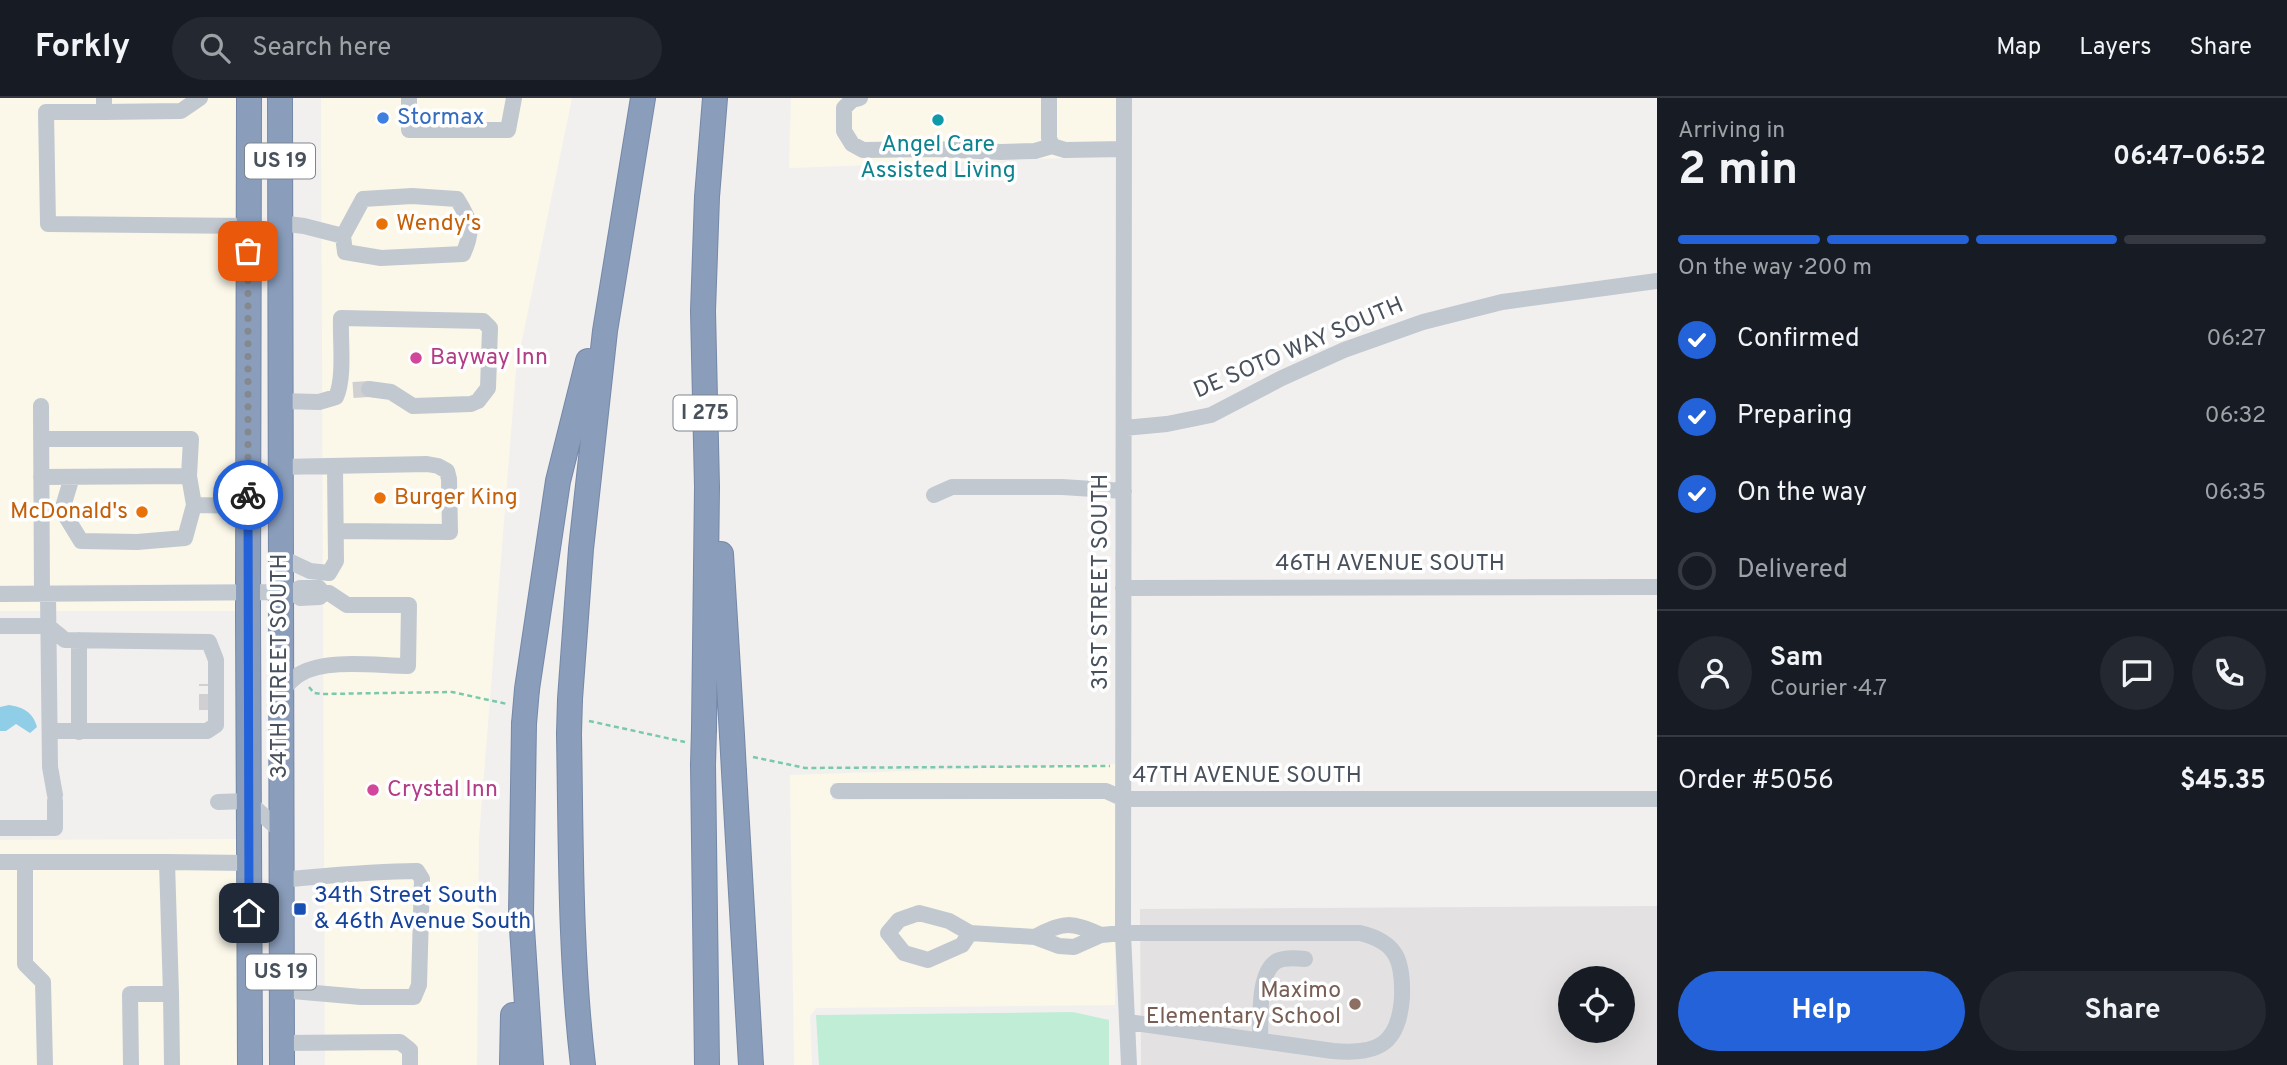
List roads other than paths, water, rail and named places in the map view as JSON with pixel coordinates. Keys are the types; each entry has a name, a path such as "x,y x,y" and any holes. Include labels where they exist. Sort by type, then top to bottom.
{"highway":[{"name":"34TH STREET SOUTH","path":"249,98 250,1065"},
{"name":"34TH STREET SOUTH","path":"280,98 280,557 286,592 280,692 282,1054"},
{"path":"583,1065 572,892 570,699 604,331 643,98"},
{"name":"I 275","path":"707,1065 704,729 707,487 703,311 707,197 715,98"},
{"path":"248,159 264,189 268,216 274,222 280,223"},
{"path":"248,226 262,229 265,235 268,243 268,268 280,294"},
{"path":"531,1065 521,914 527,689 558,481 620,238"},
{"path":"707,487 720,540 751,1065"},
{"path":"512,1065 513,990 521,914"}],"street":[{"path":"200,98 181,111 104,105 46,111 48,224 248,226"},
{"path":"409,98 408,130 508,130 514,98"},
{"path":"860,98 852,100 844,108 844,131 852,144 863,150 1001,152 1052,146 1065,150 1124,149"},
{"path":"1049,98 1049,138 1052,146"},
{"name":"31ST STREET SOUTH","path":"1124,98 1123,933 1129,1065"},
{"path":"412,196 457,200 469,219 470,239 463,254 381,258 345,252 343,236 363,199 412,196"},
{"path":"280,223 343,236"},
{"name":"DE SOTO WAY SOUTH","path":"1124,428 1167,424 1211,415 1344,350 1423,322 1502,302 1657,281"},
{"path":"280,401 319,402 354,389 391,392 413,406 471,404 478,401 488,388 490,328 483,321 341,318 354,389"},
{"path":"0,828 55,828 58,802 50,766 40,406"},
{"path":"41,439 191,439 189,476 194,505 185,538 81,541 62,510 72,477"},
{"path":"280,467 362,464 438,466 447,471 450,532 336,531"},
{"path":"280,557 310,571 329,573 336,561 335,467"},
{"path":"41,477 189,476"},
{"path":"934,495 952,487 1062,487 1124,491"},
{"path":"194,505 248,506"},
{"name":"46TH AVENUE SOUTH","path":"1123,588 1657,587"},
{"path":"0,594 286,592 300,598 320,597 326,593 347,605 408,605 408,666 330,665 314,668 299,674 280,692"},
{"path":"0,626 48,626 65,640 211,647"},
{"path":"79,640 79,732"},
{"path":"50,732 207,732 216,725 216,660 211,647"},
{"path":"207,684 211,647"},
{"path":"207,710 207,732"},
{"name":"47TH AVENUE SOUTH","path":"838,792 1106,791 1124,799 1657,799"},
{"path":"218,802 248,801 280,831"},
{"path":"0,862 248,863"},
{"path":"25,862 25,964 43,982 45,1065"},
{"path":"167,862 172,1065"},
{"path":"281,880 334,873 396,871 417,871 422,879 419,985 414,997 361,997 281,990"},
{"path":"1035,937 1052,927 1065,924 1078,925 1101,935"},
{"path":"970,933 1035,937 1059,946 1074,947 1101,935 1123,933 1345,933 1376,936 1391,947 1399,960 1402,984 1401,1018 1396,1032 1375,1048 1346,1052 1128,1022"},
{"path":"1260,1040 1264,977 1269,968 1278,961 1305,959"},
{"path":"131,1065 130,994 171,994"},
{"path":"282,1054 400,1042 410,1050 410,1065"}],"water":[{"path":"9,705 27,711 37,727 30,733 16,724 6,731 0,731 0,707"}],"tunnel":[{"path":"353,390 369,389"},
{"path":"207,684 207,710"}],"place":[{"name":"Stormax","path":"383,118"},
{"name":"Angel Care Assisted Living","path":"938,120"},
{"name":"Wendy's","path":"382,224"},
{"name":"Bayway Inn","path":"416,358"},
{"name":"Burger King","path":"380,498"},
{"name":"McDonald's","path":"142,512"},
{"name":"Crystal Inn","path":"373,790"},
{"name":"34th Street South & 46th Avenue South","path":"300,909"},
{"name":"Maximo Elementary School","path":"1355,1004"}]}
